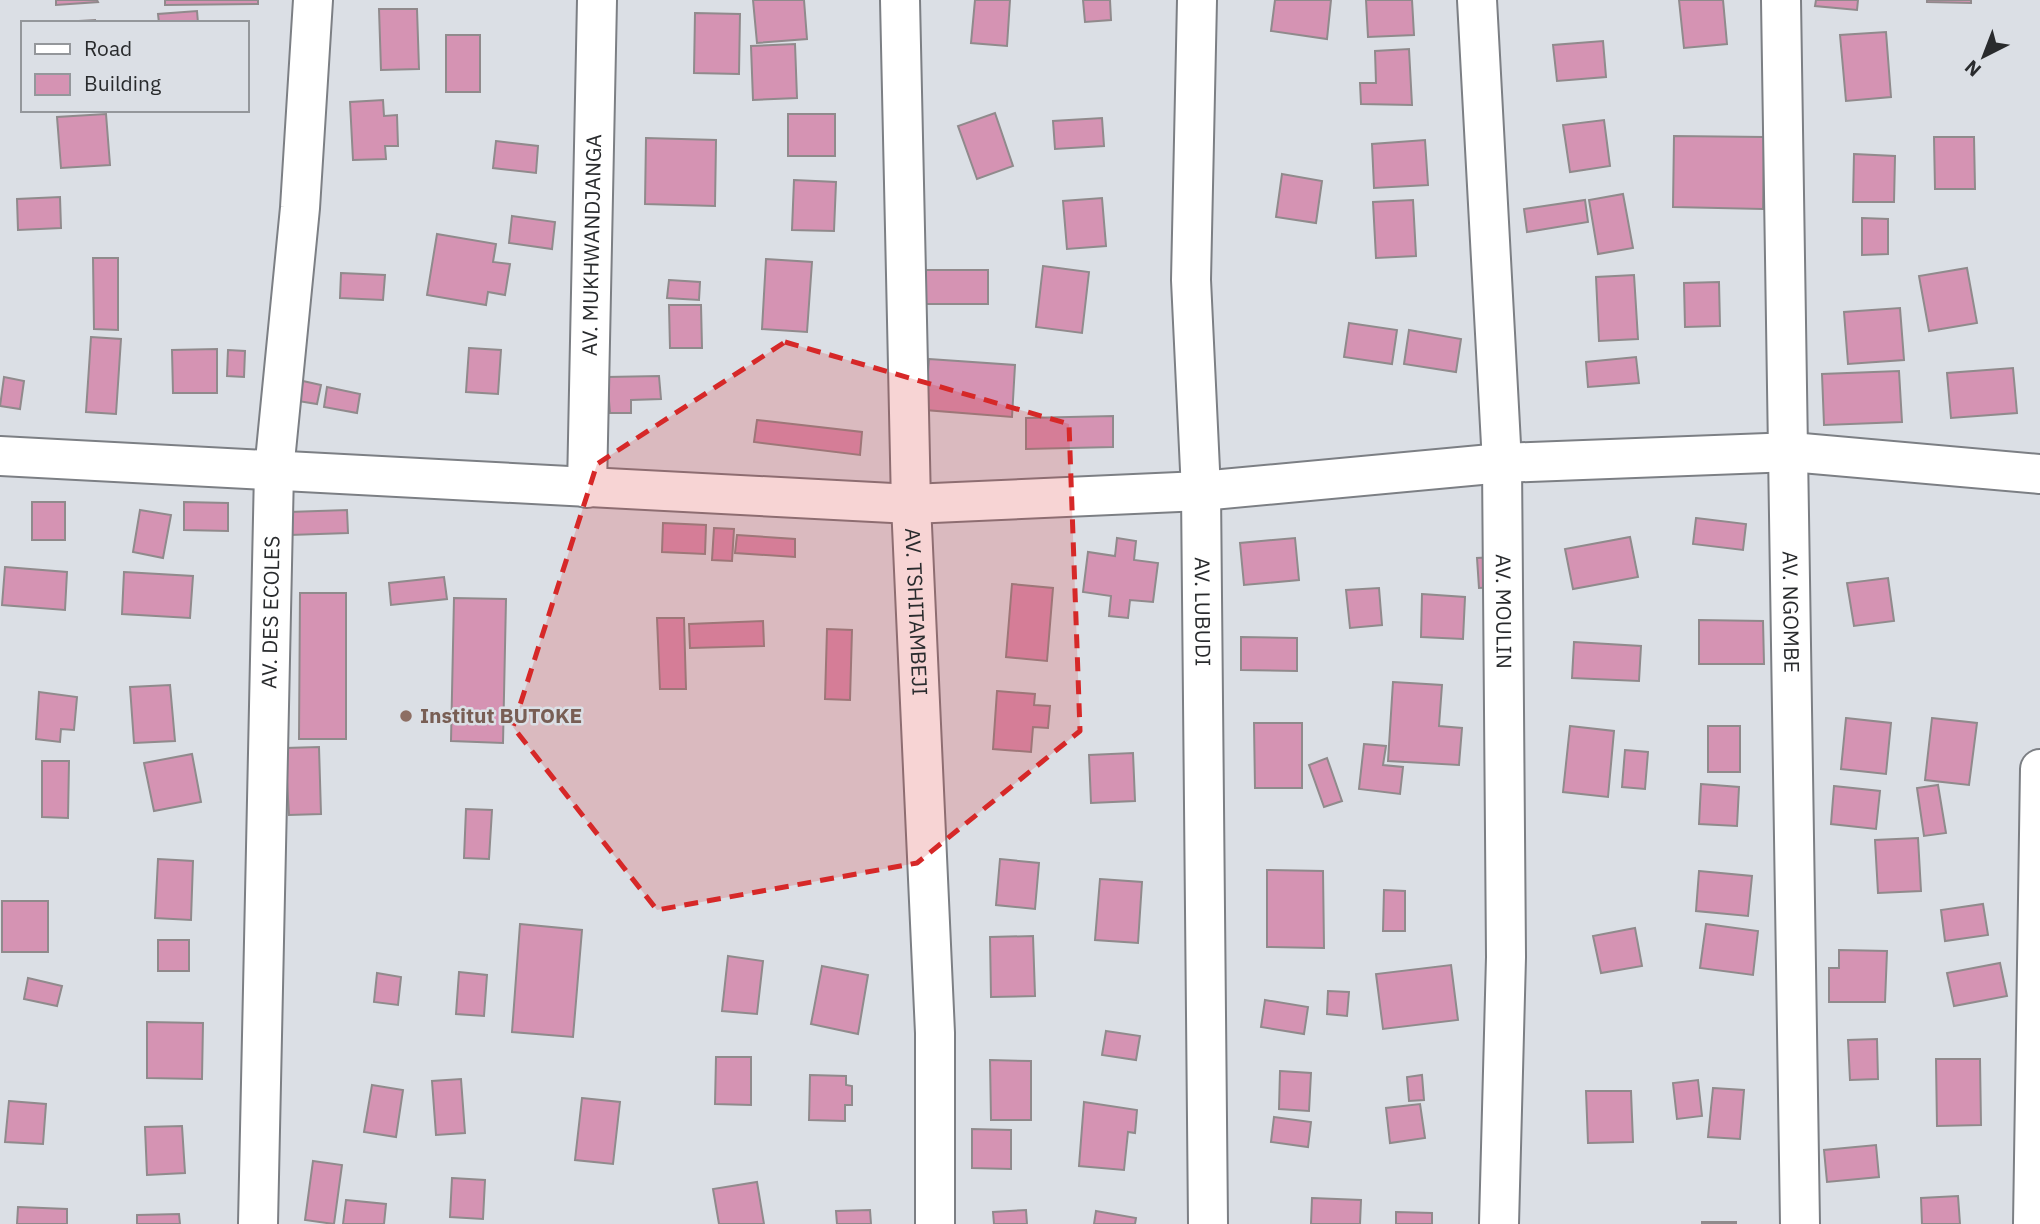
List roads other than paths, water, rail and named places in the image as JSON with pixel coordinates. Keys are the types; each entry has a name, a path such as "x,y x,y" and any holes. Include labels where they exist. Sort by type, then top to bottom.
{"street":[{"name":"AV. DES ECOLES","path":"257,1224 274,471 300,208 313,0"},
{"name":"AV. MUKHWANDJANGA","path":"587,488 597,0"},
{"name":"AV. TSHITAMBEJI","path":"900,0 911,504 935,1033 935,1224"},
{"name":"AV. LUBUDI","path":"1197,0 1191,280 1201,491 1208,1224"},
{"name":"AV. MOULIN","path":"1477,0 1502,463 1506,957 1500,1224"},
{"name":"AV. NGOMBE","path":"1781,0 1791,452 1800,1224"},
{"path":"0,456 911,504 1201,491 1502,463 1791,452 2040,474"},
{"path":"2033,1224 2040,769"}],"place":[{"name":"Institut BUTOKE","path":"406,716"}]}
